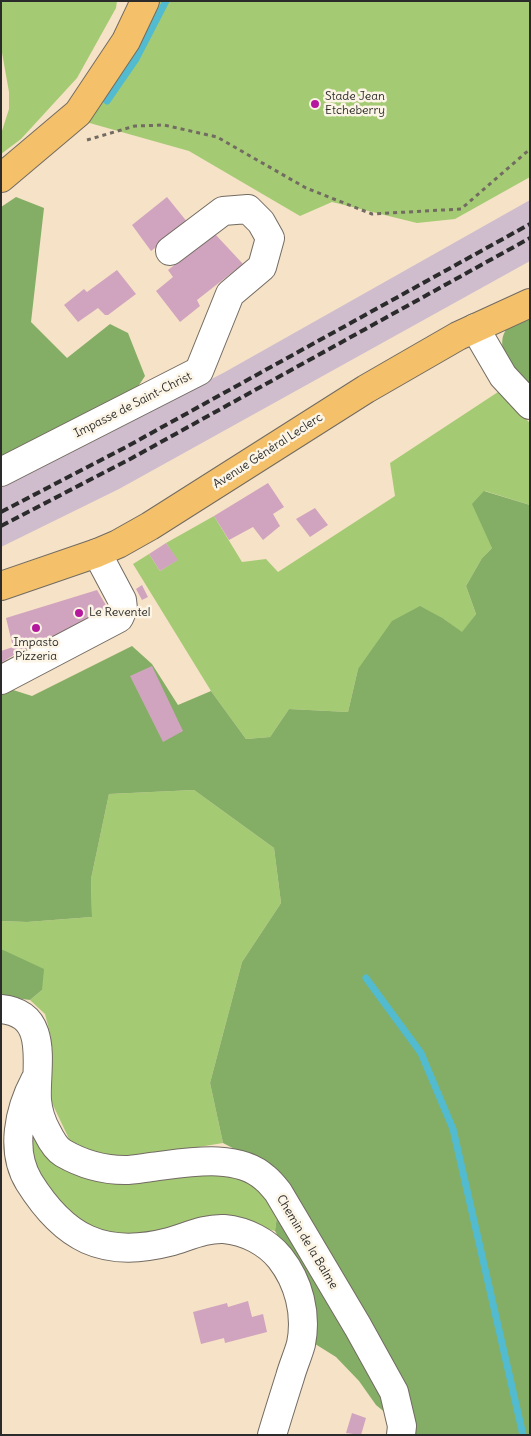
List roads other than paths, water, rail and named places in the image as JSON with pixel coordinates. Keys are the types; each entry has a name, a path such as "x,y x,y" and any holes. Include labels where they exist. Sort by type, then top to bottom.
{"main road":[{"path":"1,177 89,72 113,34 126,1"},
{"path":"1,177 78,113 126,41 145,1"},
{"name":"Avenue Général Leclerc","path":"1,586 118,544 150,526 366,389 420,357 475,328 530,303"}],"street":[{"name":"Impasse de Saint-Christ","path":"1,472 199,371 230,294 262,266 270,238 262,222 248,209 223,211 170,251"},
{"path":"475,328 504,376 530,405"},
{"path":"1,680 119,618 123,609 122,600 97,552"},
{"name":"Chemin de la Balme","path":"1,1009 28,1021 38,1040 37,1101 43,1124 51,1140 61,1152 91,1166 125,1170 218,1161 245,1166 264,1177 278,1192 394,1392 402,1426 401,1435"},
{"path":"37,1077 28,1093 20,1121 20,1159 27,1178 42,1202 63,1224 104,1246 121,1249 139,1248 169,1242 205,1231 224,1229 240,1232 260,1240 276,1253 287,1267 301,1300 303,1320 301,1344 272,1435"}],"waterway":[{"path":"107,101 136,59 166,1"},
{"path":"366,978 421,1053 453,1129 523,1435"}],"railway":[{"path":"1,512 126,447 530,224"},
{"path":"1,526 132,458 530,238"}],"place":[{"name":"Stade Jean Etcheberry","path":"315,104"},
{"name":"Le Reventel","path":"79,613"},
{"name":"Impasto Pizzeria","path":"36,628"}]}
